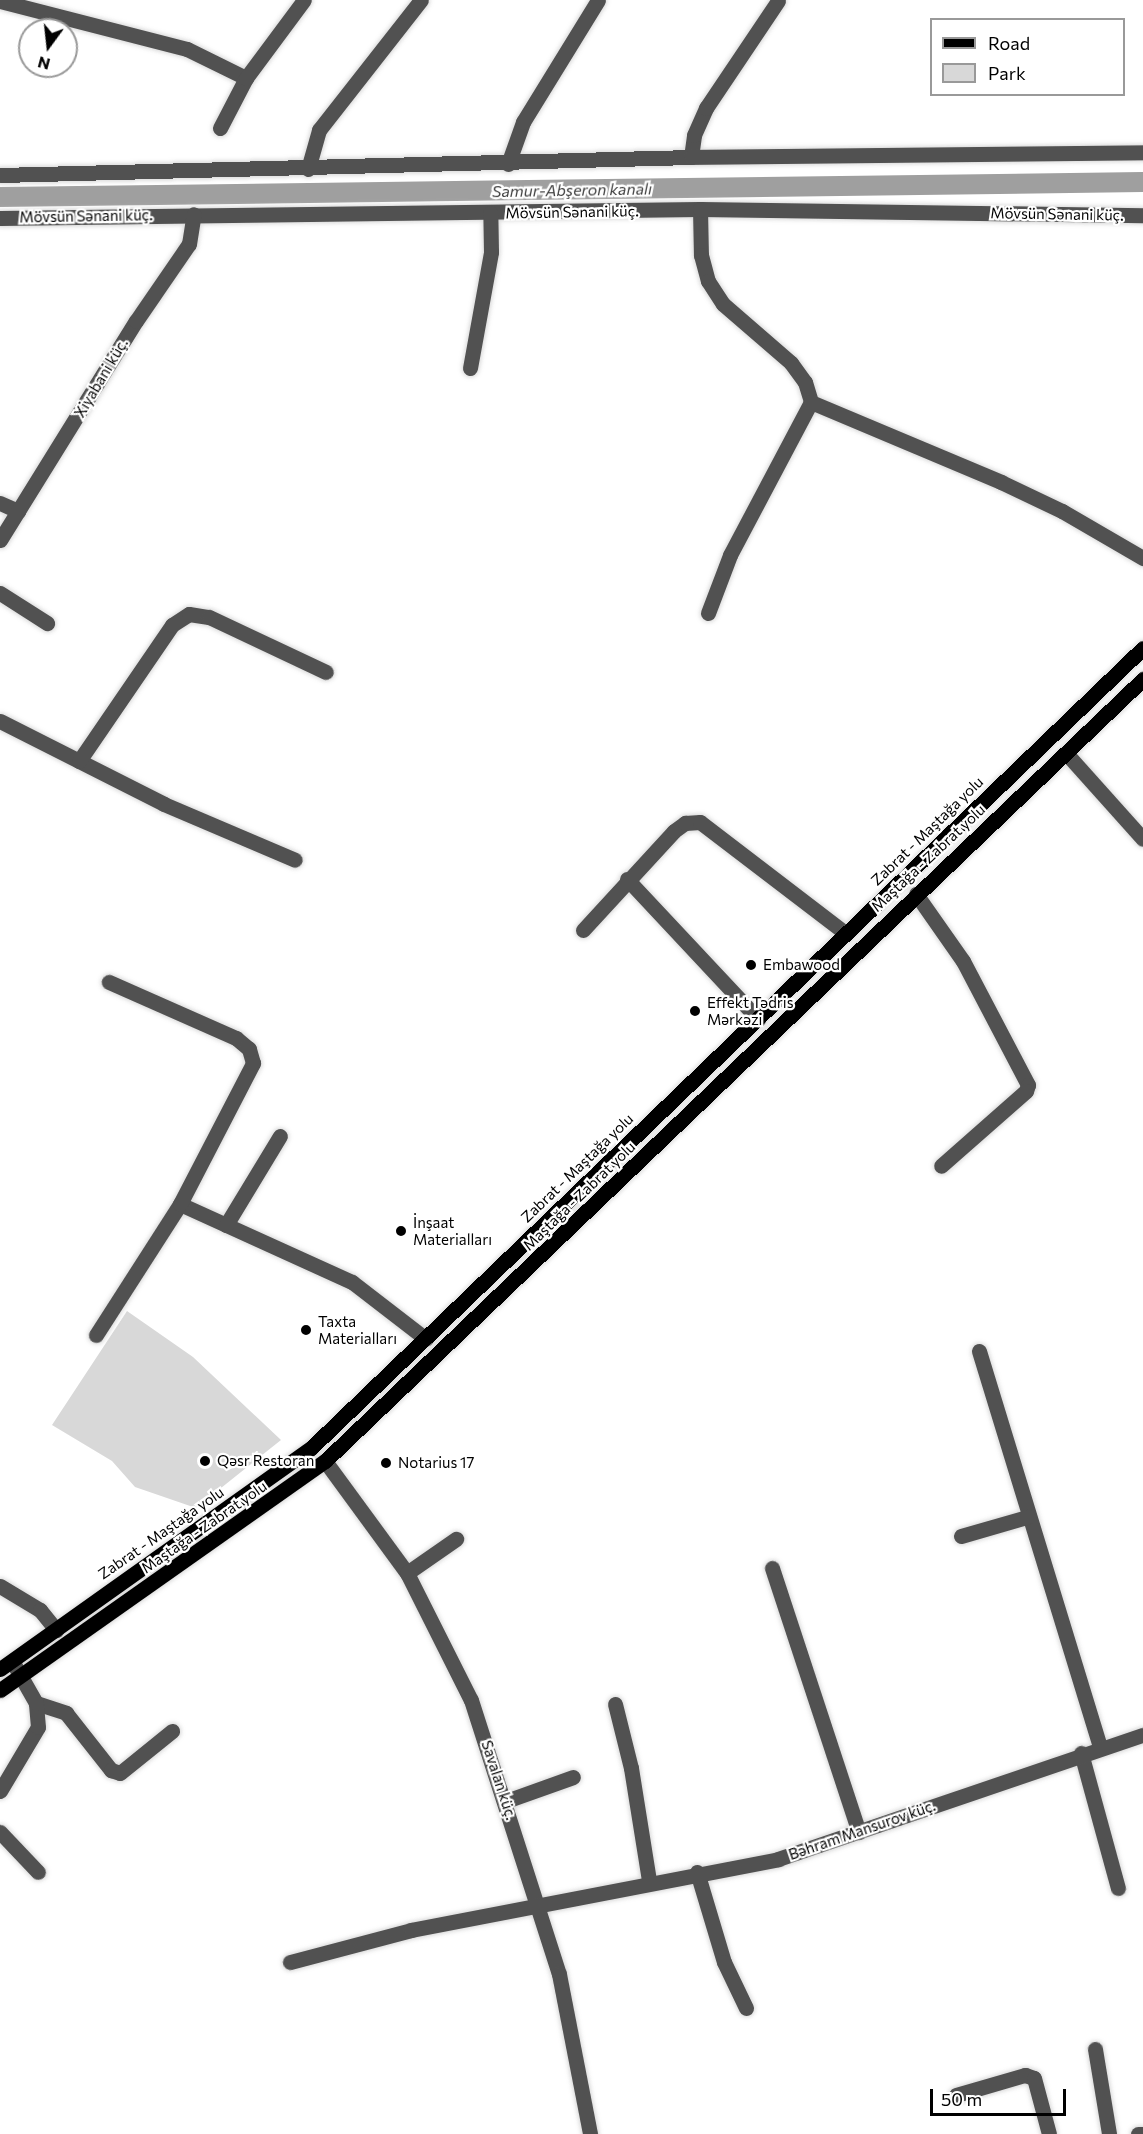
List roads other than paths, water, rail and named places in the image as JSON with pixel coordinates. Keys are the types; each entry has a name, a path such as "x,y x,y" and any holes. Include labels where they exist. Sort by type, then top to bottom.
{"main road":[{"name":"Zabrat - Maştağa yolu","path":"6,1665 311,1448 1143,648"},
{"name":"Maştağa - Zabrat yolu","path":"0,1690 325,1461 490,1308 916,894 1143,679"}],"street":[{"path":"220,128 246,78 304,0"},
{"path":"308,169 319,130 421,0"},
{"path":"508,164 523,123 598,0"},
{"path":"0,1 187,49 246,78"},
{"path":"691,157 694,135 706,108 778,1"},
{"path":"0,175 508,164 691,157 1143,152"},
{"path":"700,209 701,255 708,281 723,304 791,363 805,382 811,402 730,555 708,613"},
{"name":"Mövsün Sənani küç.","path":"0,218 700,209 1143,215"},
{"path":"470,368 490,262 490,213"},
{"name":"Xiyabani küç.","path":"0,540 136,321 189,244 194,214"},
{"path":"811,402 1001,482 1062,511 1143,558"},
{"path":"0,503 18,511"},
{"path":"0,593 47,623"},
{"path":"79,761 172,625 189,614 209,617 326,672"},
{"path":"0,721 164,804 295,860"},
{"path":"1066,753 1143,839"},
{"path":"583,930 627,879 674,831 685,823 700,822 845,933"},
{"path":"627,879 758,1019"},
{"path":"916,894 963,961 1028,1084 1026,1091 941,1166"},
{"path":"96,1335 180,1204 249,1077 253,1064 249,1049 236,1038 109,982"},
{"path":"226,1225 280,1136"},
{"path":"180,1204 352,1282 426,1339"},
{"path":"979,1351 1027,1517 1100,1748"},
{"name":"Savalan küç.","path":"325,1461 407,1573 471,1700 506,1801 572,2025 590,2134"},
{"path":"961,1536 1027,1517"},
{"path":"407,1573 456,1539"},
{"path":"772,1568 859,1832"},
{"path":"0,1586 28,1600 56,1630"},
{"path":"0,1791 38,1726 36,1703 22,1676 6,1665"},
{"path":"36,1703 66,1713 111,1770 120,1773 172,1731"},
{"path":"615,1704 631,1768 649,1881"},
{"name":"Bəhram Mansurov küç.","path":"290,1962 411,1930 649,1881 778,1859 1081,1754 1143,1735"},
{"path":"1081,1754 1118,1888"},
{"path":"506,1801 573,1777"},
{"path":"0,1832 38,1872"},
{"path":"697,1872 724,1962 746,2008"},
{"path":"1095,2049 1109,2134"},
{"path":"956,2095 1025,2075 1034,2078 1049,2134"},
{"path":"1138,2134 1143,2134"}],"waterway":[{"name":"Samur-Abşeron kanalı","path":"0,197 1143,182"}],"place":[{"name":"Embawood","path":"751,965"},
{"name":"Effekt Tədris Mərkəzi","path":"695,1011"},
{"name":"İnşaat Materialları","path":"401,1231"},
{"name":"Taxta Materialları","path":"306,1330"},
{"name":"Qəsr Restoran","path":"205,1461"},
{"name":"Notarius 17","path":"386,1463"}]}
